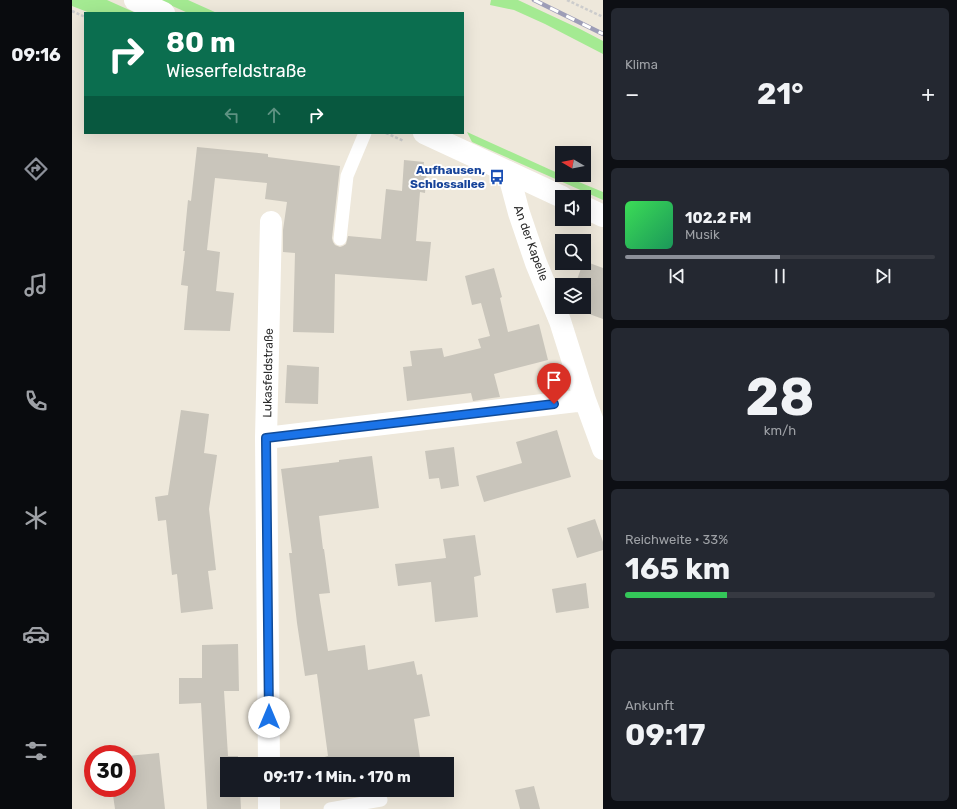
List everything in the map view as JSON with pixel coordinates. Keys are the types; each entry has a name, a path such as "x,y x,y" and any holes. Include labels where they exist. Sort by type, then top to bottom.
{"street":[{"path":"135,0 162,12"},
{"path":"426,134 555,194"},
{"name":"An der Kapelle","path":"508,172 519,213 536,263 560,321 585,400 603,449"},
{"path":"591,210 603,216"},
{"name":"Lukasfeldstraße","path":"269,757 266,438 271,222"},
{"path":"266,438 585,400"},
{"path":"269,797 269,809"}],"lane":[{"path":"340,239 347,176 365,134"},
{"path":"330,809 381,800"}],"path":[{"path":"567,0 603,17"},
{"path":"72,11 84,17"}],"green space":[{"path":"72,0 107,0 134,12 87,12 72,6"},
{"path":"159,0 188,0 215,12 186,12"},
{"path":"491,0 518,0 580,29 603,41 603,54 514,10 490,5"},
{"path":"467,132 555,172 555,179 472,142"},
{"path":"562,182 579,182 603,192 603,200 591,195 591,190 580,190"}],"building":[{"path":"197,147 268,154 268,157 340,166 332,238 335,245 340,247 346,244 348,236 381,239 386,189 402,191 404,160 424,162 423,168 427,169 425,193 420,192 416,241 431,242 427,281 335,274 334,333 293,332 295,253 283,252 283,230 287,202 265,199 267,183 215,178 207,250 220,252 216,291 234,293 230,331 184,330 188,286 181,285 185,251 183,251 188,200 191,201"},
{"path":"591,264 603,268 603,319 589,314 591,314 591,278 578,278 580,270 591,270"},
{"path":"494,268 502,297 500,298 508,332 539,324 548,360 494,374 500,397 473,401 471,393 407,401 403,367 412,366 410,351 442,348 444,357 481,348 478,339 490,336 481,303 472,305 465,276"},
{"path":"287,365 319,367 318,404 285,403"},
{"path":"181,410 209,414 204,453 217,455 209,509 216,570 208,571 213,609 181,613 177,574 172,575 166,520 158,521 155,497 168,495"},
{"path":"557,430 571,477 484,502 476,476 522,463 516,442"},
{"path":"454,447 459,486 441,489 439,478 429,479 425,451"},
{"path":"372,456 379,508 319,516 330,593 319,594 328,651 365,645 368,670 414,661 417,675 422,674 430,716 414,719 420,757 325,757 328,756 317,674 305,676 297,623 289,553 292,553 281,469 339,462 339,460"},
{"path":"595,519 603,542 603,550 577,558 567,528"},
{"path":"475,535 481,575 474,577 478,617 435,622 431,582 398,586 395,564 446,558 443,539"},
{"path":"586,583 589,608 556,613 552,589"},
{"path":"238,644 239,691 224,691 228,756 238,757 220,757 220,797 240,797 241,809 207,809 201,703 179,704 179,678 202,678 202,645"},
{"path":"159,753 165,809 115,809 113,797 136,797 136,755"},
{"path":"534,786 540,809 520,809 515,790"}],"railway":[{"path":"534,0 603,34"}],"place":[{"name":"Aufhausen, Schlossallee","path":"497,177"}],"route":[{"path":"269,717 266,438 554,404"}]}
